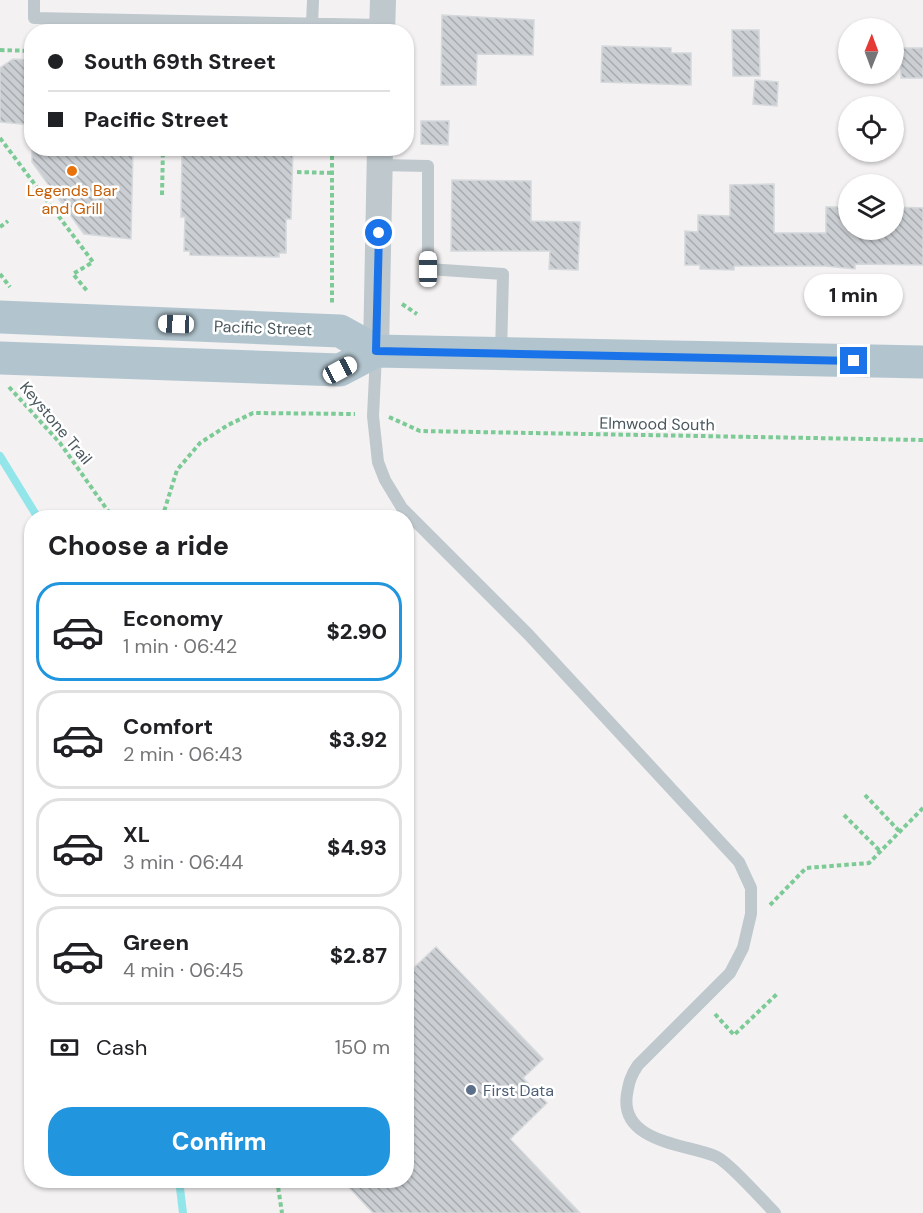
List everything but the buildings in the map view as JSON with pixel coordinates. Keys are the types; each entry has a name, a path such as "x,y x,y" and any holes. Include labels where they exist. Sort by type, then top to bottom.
{"main road":[{"name":"Pacific Street","path":"0,317 340,331 376,351 923,362"},
{"name":"Pacific Street","path":"2,366 340,370 376,351"}],"street":[{"path":"376,351 380,157"}],"lane":[{"path":"34,0 34,18 312,24 382,19"},
{"path":"312,24 313,0"},
{"path":"380,157 428,166 428,269 503,274 501,354"},
{"path":"376,351 373,416 378,462 394,496 404,510"},
{"path":"414,520 528,634 739,862 751,888 748,928 743,948 730,973 630,1077 626,1102 629,1115 637,1128 658,1138 717,1156 775,1213"}],"path":[{"path":"0,50 24,51"},
{"path":"0,138 93,262 74,274 91,296"},
{"path":"162,195 163,156"},
{"path":"332,156 331,302 339,311"},
{"path":"297,172 332,173"},
{"path":"0,227 8,221"},
{"path":"399,302 417,314"},
{"name":"Keystone Trail","path":"2,366 19,401 60,443 107,510"},
{"path":"164,510 177,470 200,443 228,425 253,413 341,413"},
{"name":"Elmwood South","path":"394,417 407,427 420,431 923,440"},
{"path":"865,795 900,832"},
{"path":"748,928 806,868 869,863 923,808"},
{"path":"844,816 880,850"},
{"path":"703,1000 734,1035 778,993"},
{"path":"278,1188 282,1213"}],"waterway":[{"path":"0,456 33,510"},
{"path":"180,1188 183,1213"}],"place":[{"name":"Legends Bar and Grill","path":"72,171"},
{"name":"First Data","path":"471,1090"}],"route":[{"path":"379,233 376,351 854,361"}]}
